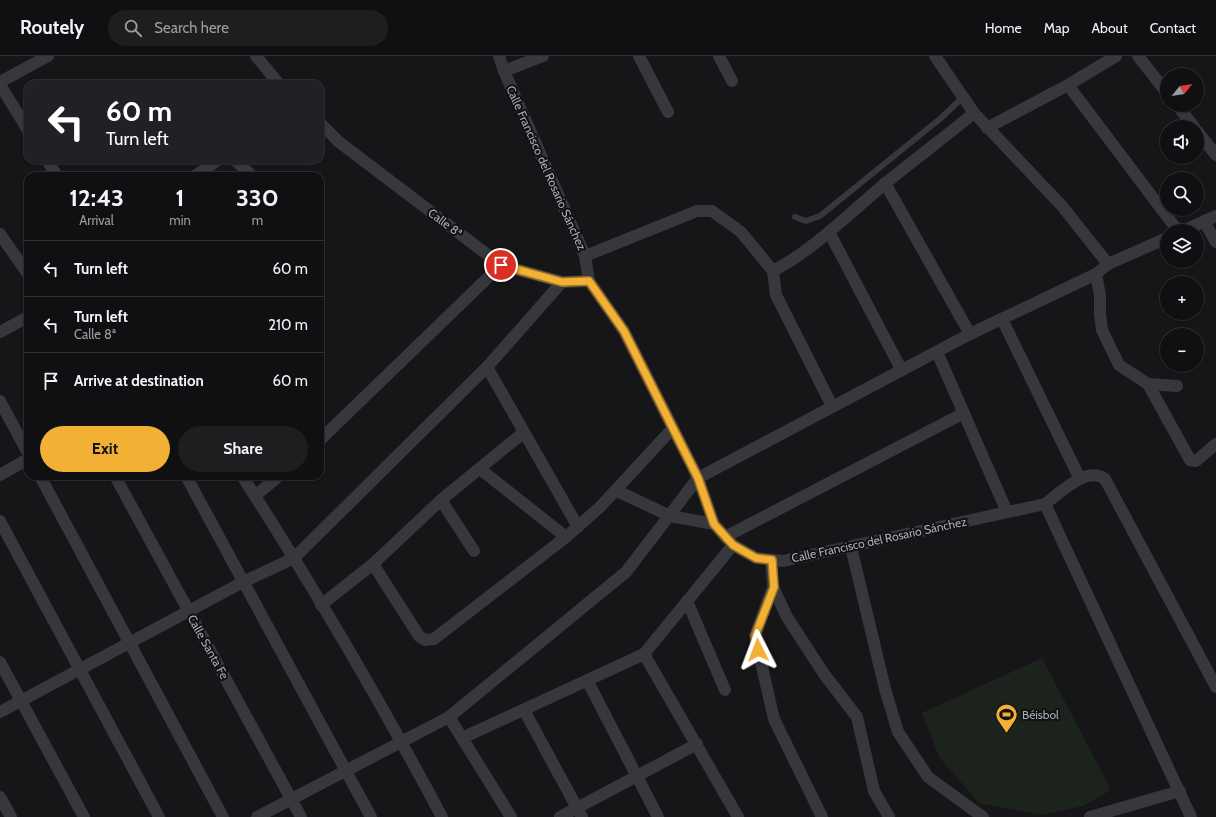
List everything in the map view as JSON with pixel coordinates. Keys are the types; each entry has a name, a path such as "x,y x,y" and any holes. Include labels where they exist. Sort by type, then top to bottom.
{"street":[{"path":"24,123 0,83 48,56"},
{"path":"256,56 276,80"},
{"name":"Calle Francisco del Rosario Sánchez","path":"499,56 504,71 585,256 589,281 624,331 698,478 714,524 729,541 756,558 783,561 1045,504"},
{"path":"504,71 543,56"},
{"path":"639,56 668,112"},
{"path":"718,56 732,81"},
{"path":"935,56 962,98 974,113 1062,206 1108,264"},
{"path":"987,128 1068,85 1116,56"},
{"path":"1138,56 1160,84"},
{"path":"1068,85 1173,224"},
{"path":"1182,112 1188,120"},
{"path":"773,271 795,258 829,232 885,183 974,113"},
{"name":"Calle 8ª","path":"324,127 339,142 501,265 562,282 589,281"},
{"path":"1204,140 1216,155"},
{"path":"201,172 212,164"},
{"path":"239,164 248,172"},
{"path":"885,183 970,334"},
{"path":"585,256 697,210 712,211 741,232 773,271 776,294 832,406"},
{"path":"1198,224 1216,216"},
{"path":"1204,221 1216,242"},
{"path":"829,232 901,369"},
{"path":"0,234 24,268"},
{"path":"257,817 449,717 626,572 698,478 901,369 970,334 1096,274 1108,264 1160,241"},
{"path":"324,436 501,265"},
{"path":"1096,274 1100,295 1102,330 1119,365 1148,384 1190,460 1196,461 1216,444"},
{"path":"0,712 243,582 294,558 487,367 562,282"},
{"path":"0,332 24,319"},
{"path":"1002,319 1080,479"},
{"path":"937,352 1007,512"},
{"path":"487,367 523,433 578,526"},
{"path":"1148,384 1177,386"},
{"path":"0,401 24,446"},
{"path":"462,738 644,654 687,601 729,541 964,413"},
{"path":"373,564 419,636 426,640 434,639 566,538 617,491 673,428"},
{"path":"321,605 373,564 441,500 523,433"},
{"path":"0,475 24,461"},
{"path":"480,469 566,538"},
{"path":"1191,817 1045,504 1080,479 1092,474 1100,475 1105,479 1216,687"},
{"path":"42,480 223,817"},
{"name":"Calle Santa Fe","path":"117,480 301,817"},
{"path":"188,480 371,817"},
{"path":"245,480 294,558 401,741 442,817"},
{"path":"255,496 274,480"},
{"path":"617,491 670,516 714,524"},
{"path":"441,500 474,551"},
{"path":"0,521 160,817"},
{"path":"851,547 885,689 898,732 928,777 983,817"},
{"path":"772,560 774,587 787,617 824,674 857,717 874,791 889,817"},
{"path":"774,587 755,636 774,719 822,817"},
{"path":"687,601 725,690"},
{"path":"644,654 738,817"},
{"path":"0,662 84,817"},
{"path":"587,680 658,817"},
{"path":"524,710 580,813"},
{"path":"449,717 511,817"},
{"path":"560,817 580,813 636,777 697,744"},
{"path":"1090,817 1180,792"},
{"path":"0,797 11,817"}],"lane":[{"path":"795,217 806,221 820,216 941,118 962,98"}],"shaded area":[{"name":"Béisbol","path":"1042,658 1111,790 1083,806 1041,815 979,803 939,757 922,713"}],"place":[{"name":"Béisbol","path":"1006,734"}],"route":[{"path":"501,265 562,282 589,281 624,331 698,478 714,524 733,545 756,558 772,560 774,587 755,636 758,650"}]}
